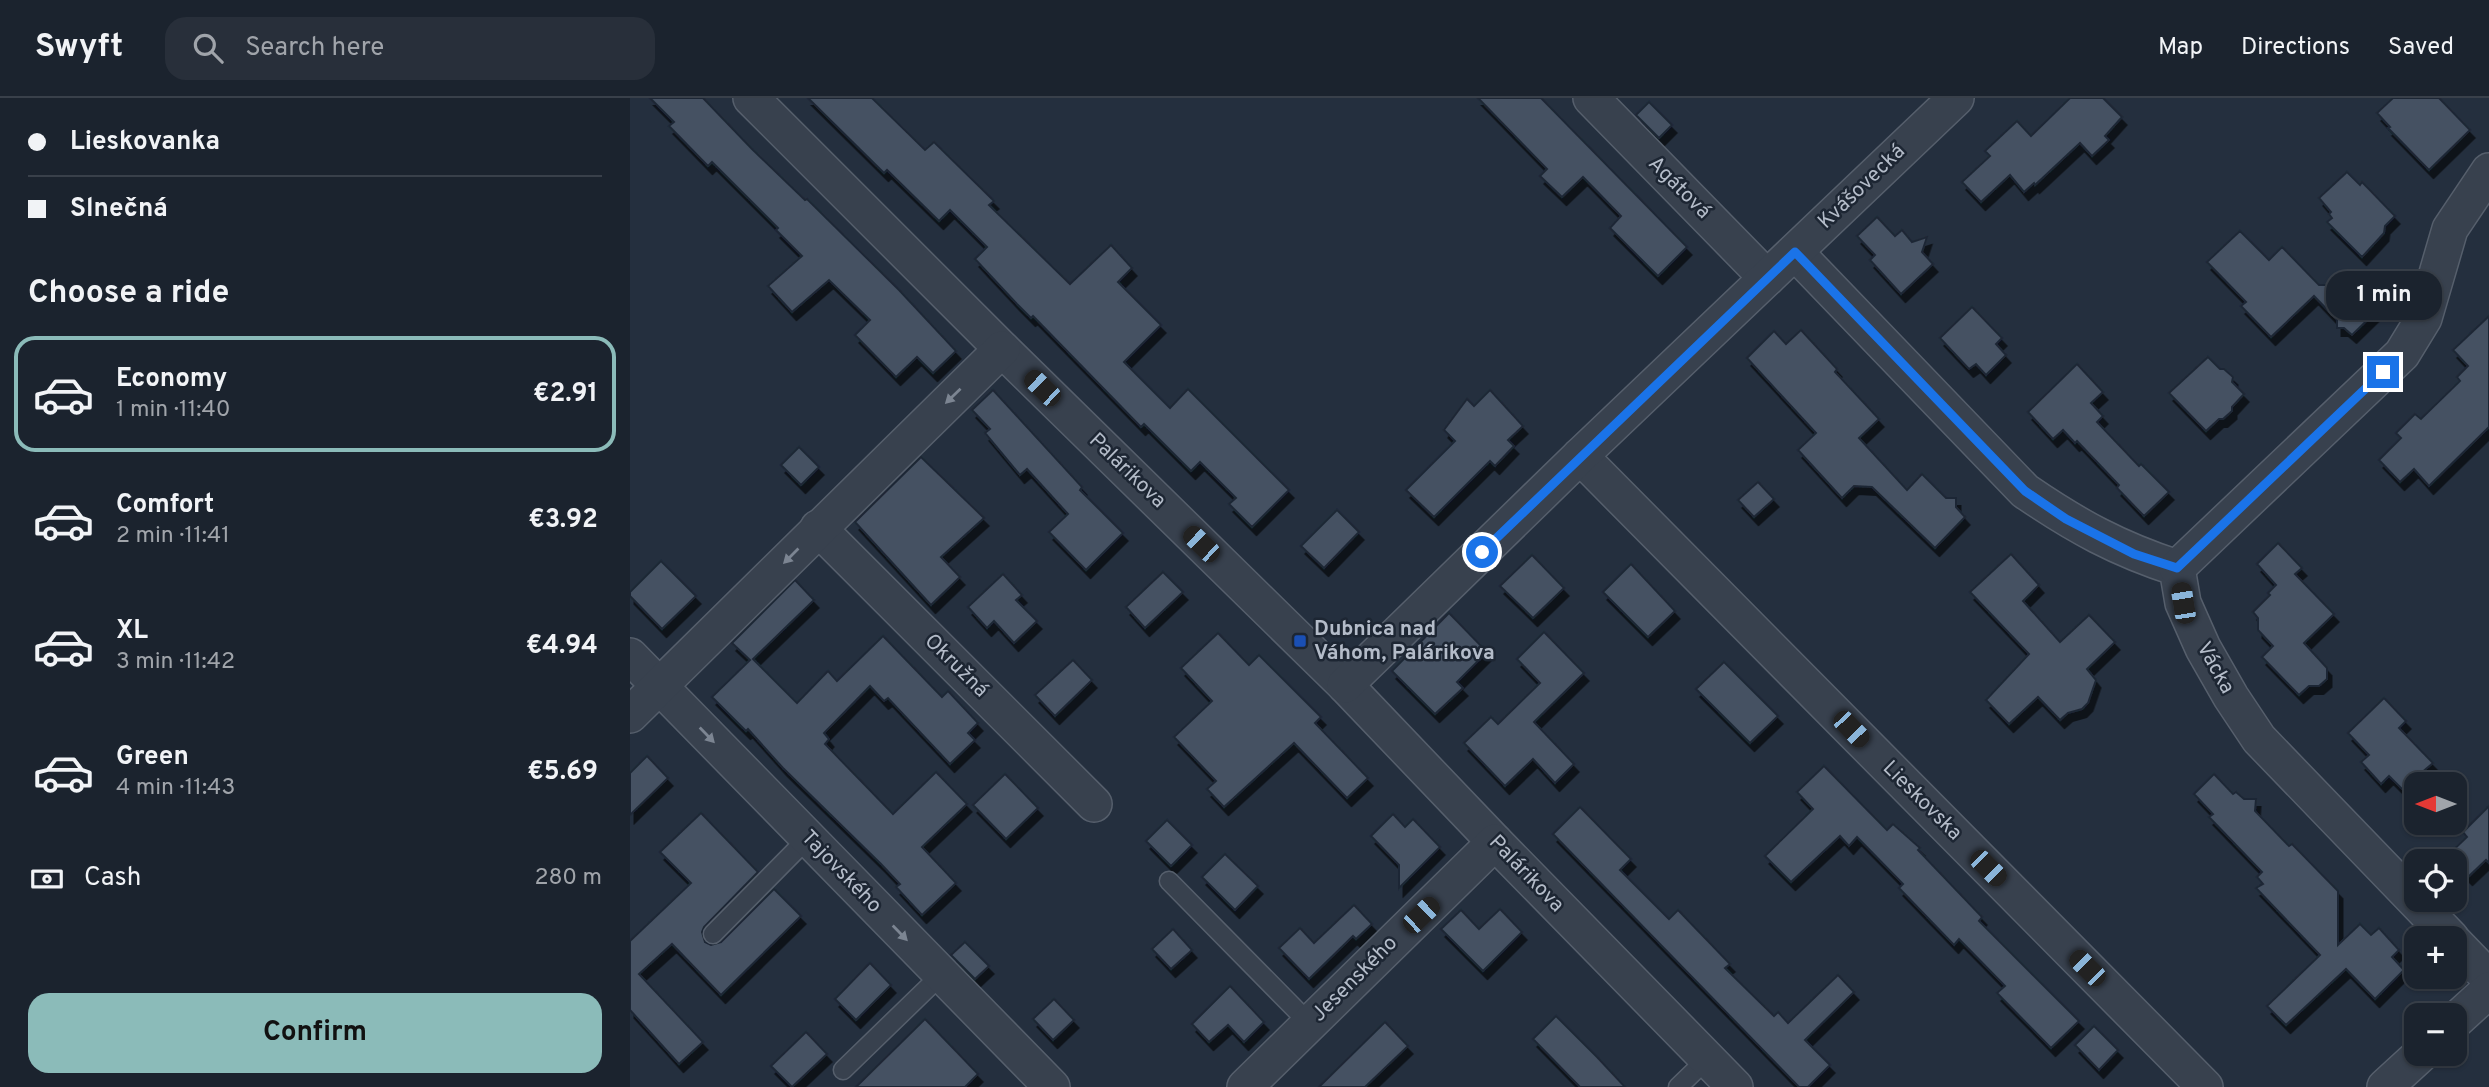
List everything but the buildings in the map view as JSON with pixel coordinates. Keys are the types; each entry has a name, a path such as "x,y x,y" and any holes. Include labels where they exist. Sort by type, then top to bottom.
{"street":[{"name":"Palárikova","path":"751,98 1002,349 1345,685 1735,1087"},
{"name":"Agátová","path":"1591,98 1768,278"},
{"name":"Kvášovecká","path":"1345,685 1955,98"},
{"path":"1795,252 2025,491 2066,519 2134,554 2177,568 2402,354 2424,318 2450,229 2489,171"},
{"path":"630,715 1002,349"},
{"name":"Lieskovska","path":"1580,456 2204,1087"},
{"name":"Okružná","path":"818,528 1094,804"},
{"name":"Vácka","path":"2177,568 2183,603 2203,648 2259,739 2439,926"},
{"name":"Tajovského","path":"630,656 1052,1087"},
{"name":"Jesenského","path":"1245,1087 1495,842"},
{"path":"2467,955 2489,978"},
{"path":"2467,1010 2489,990"},
{"path":"2385,1087 2408,1066"}],"lane":[{"path":"713,934 808,838"},
{"path":"1169,881 1310,1024"},
{"path":"843,1070 940,975"},
{"path":"1678,1087 1707,1059"}],"place":[{"name":"Dubnica nad Váhom, Palárikova","path":"1300,641"}],"route":[{"path":"1482,552 1795,252 2025,491 2066,519 2134,554 2177,568 2383,372"}]}
